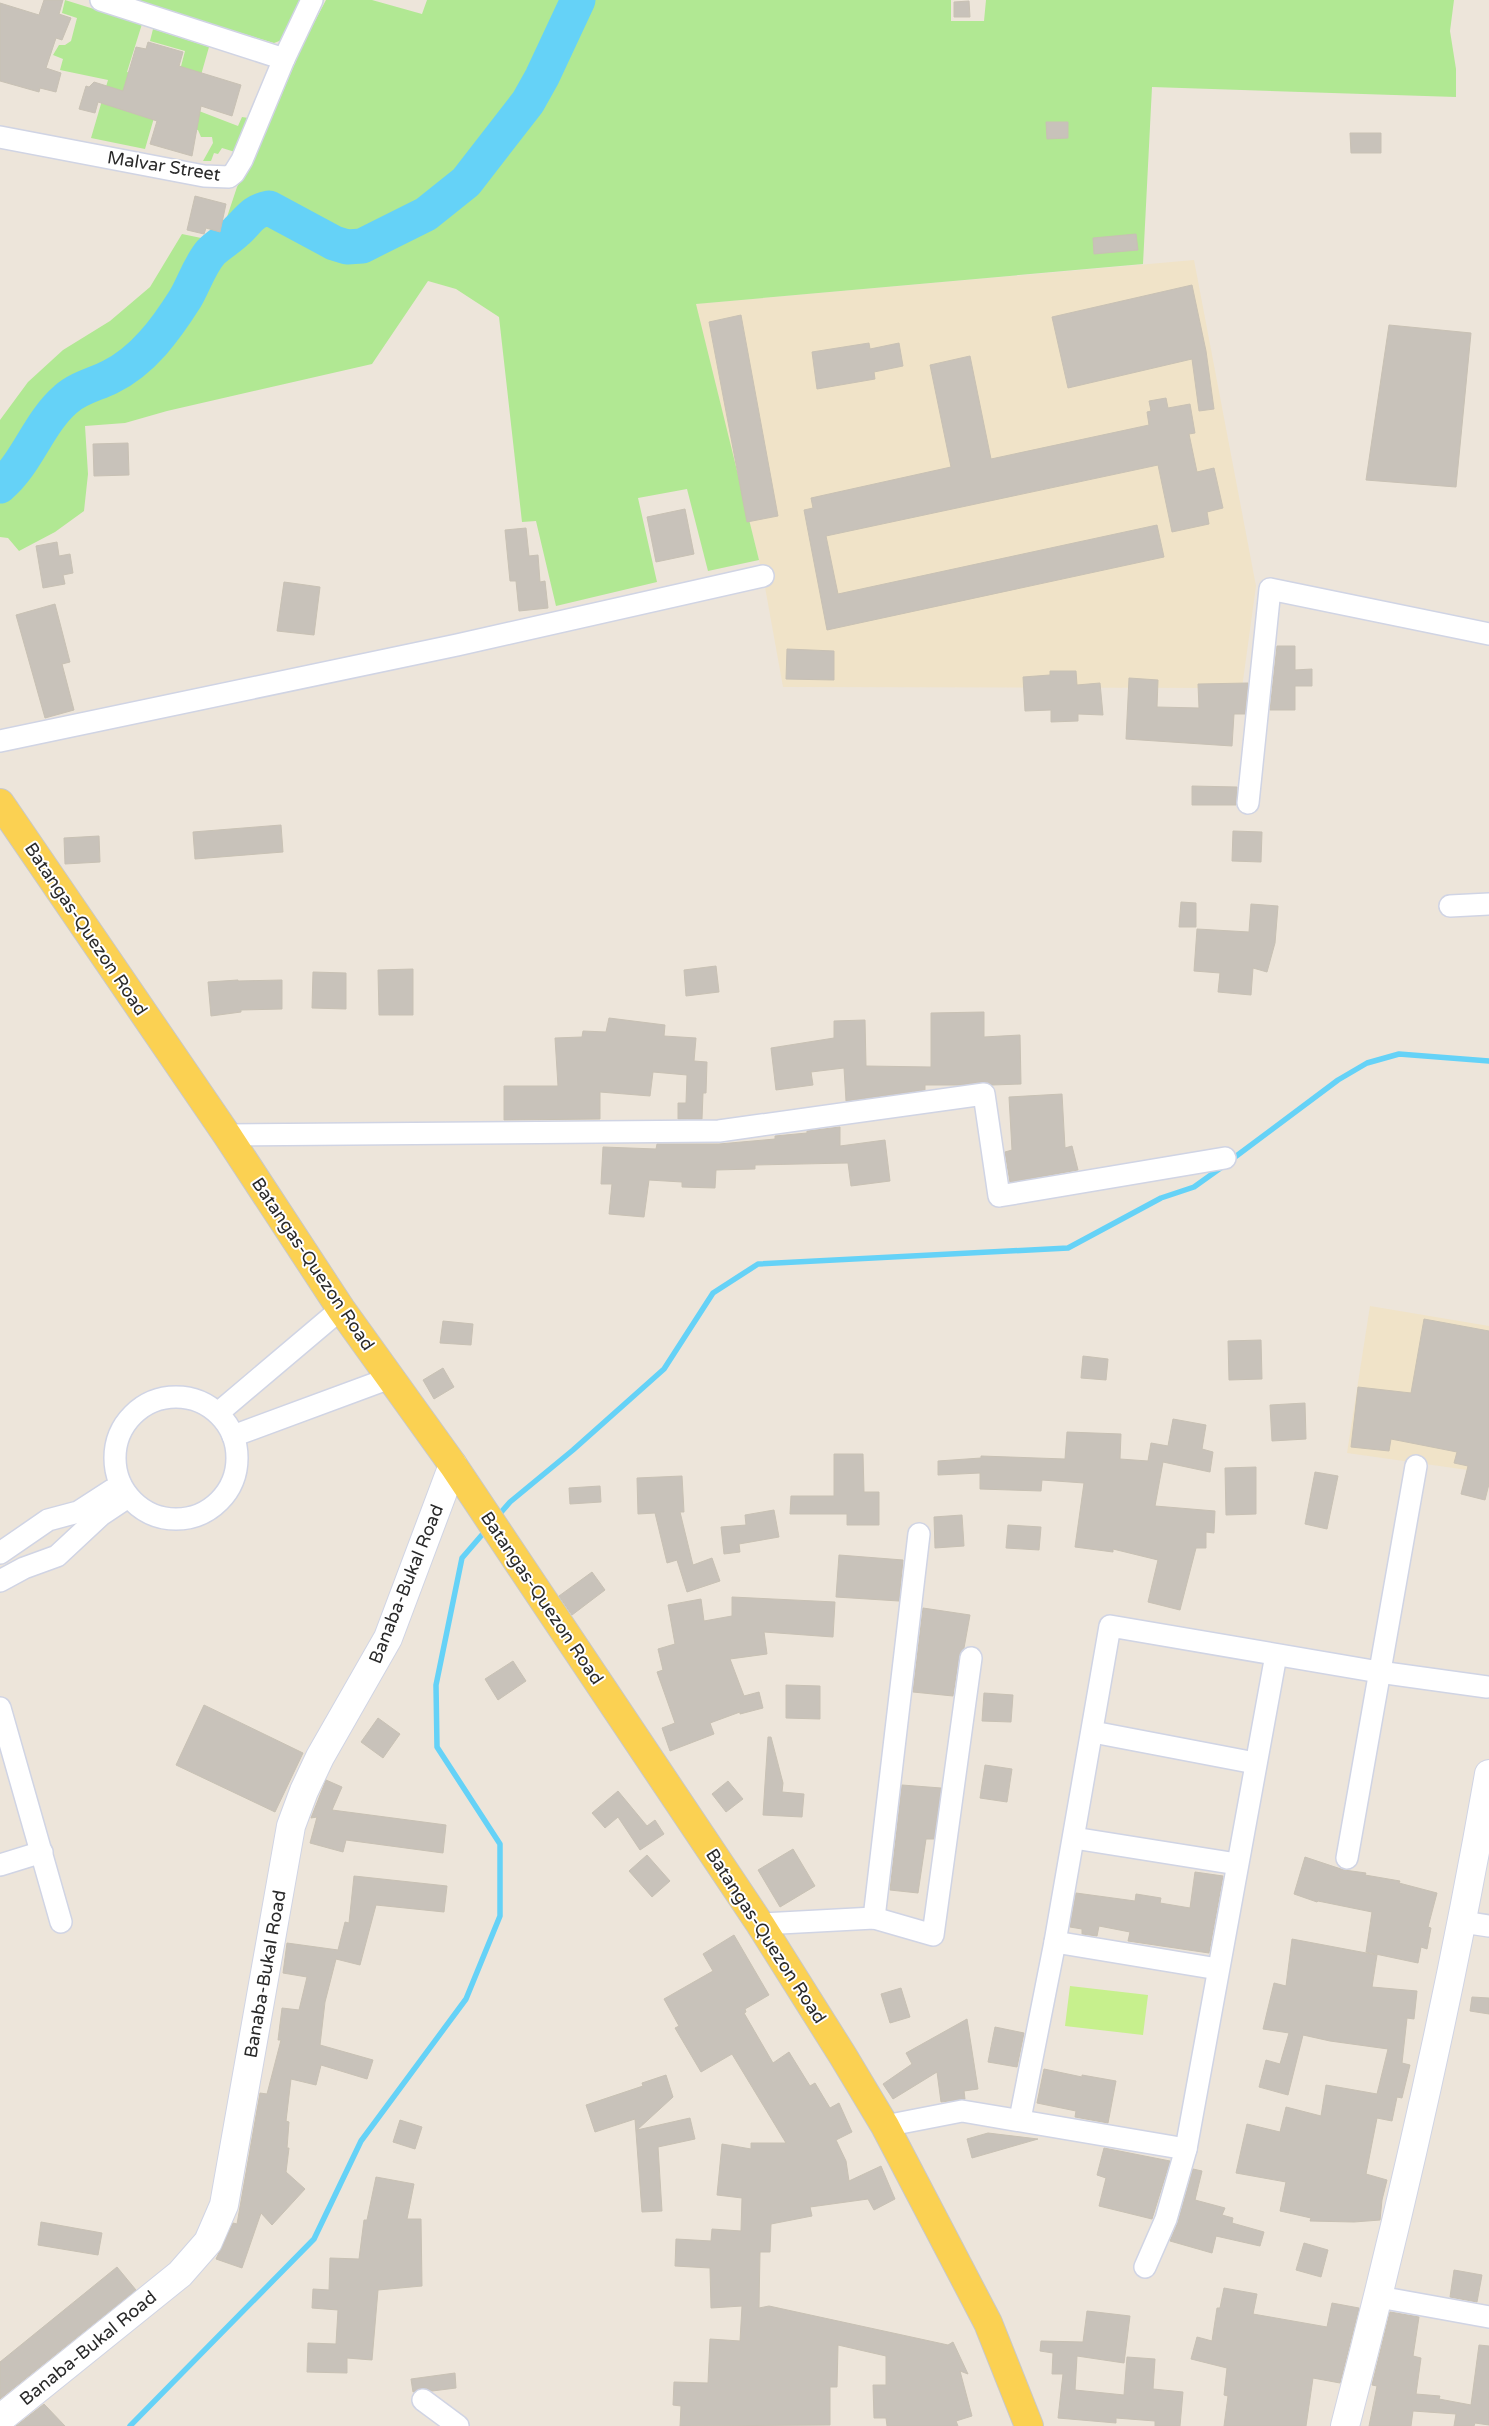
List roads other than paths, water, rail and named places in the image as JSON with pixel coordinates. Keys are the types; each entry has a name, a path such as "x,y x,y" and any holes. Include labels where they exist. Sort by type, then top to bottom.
{"main road":[{"name":"Batangas-Quezon Road","path":"0,803 227,1135 341,1309 454,1465 760,1924 886,2126 988,2323 1029,2426"}],"street":[{"path":"101,0 284,59 312,0"},
{"name":"Malvar Street","path":"0,137 204,176 229,177 234,173 242,160 284,59"},
{"path":"0,741 457,645 763,576"},
{"path":"1248,802 1270,589 1489,634"},
{"path":"1450,906 1489,904"},
{"path":"227,1135 719,1131 984,1094 999,1196 1225,1158"},
{"path":"218,1413 341,1309"},
{"path":"233,1436 390,1378"},
{"path":"183,1396 202,1402 218,1413 227,1424 233,1436 237,1453 236,1471 229,1488 218,1502 204,1513 187,1519 170,1520 152,1516 137,1506 124,1491 114,1455 118,1435 128,1418 144,1405 162,1397 183,1396"},
{"name":"Banaba-Bukal Road","path":"0,2419 180,2274 208,2242 224,2205 291,1826 304,1791 320,1757 388,1638 454,1465"},
{"path":"1347,1858 1416,1466"},
{"path":"24,1568 6,1550 48,1520 78,1512 124,1491"},
{"path":"0,1582 24,1568 57,1556 124,1491"},
{"path":"874,1918 919,1534"},
{"path":"1020,2119 1074,1838 1110,1626 1276,1656 1487,1687"},
{"path":"1145,2267 1166,2219 1186,2150 1236,1864 1276,1656"},
{"path":"760,1924 874,1918 933,1935 971,1658"},
{"path":"2,1719 61,1922"},
{"path":"1093,1732 1255,1763"},
{"path":"1345,2426 1476,1924 1489,1774"},
{"path":"1074,1838 1236,1864"},
{"path":"0,1865 42,1852"},
{"path":"1055,1942 1218,1969"},
{"path":"886,2126 962,2111 1020,2119 1186,2150"},
{"path":"1379,2297 1489,2316"},
{"path":"423,2400 458,2426"}],"waterway":[{"path":"0,486 18,466 48,419 66,399 82,389 122,370 153,343 185,299 203,263 211,252 259,211 269,208 334,243 347,247 362,246 426,214 466,182 528,102 542,77 578,0"},
{"path":"1231,1160 1338,1080 1367,1063 1399,1054 1489,1061"},
{"path":"496,1518 510,1502 573,1450 664,1369 713,1293 758,1264 1068,1248 1161,1198 1194,1187 1222,1167"},
{"path":"130,2426 314,2239 361,2141 466,1999 500,1916 500,1844 437,1747 436,1685 462,1558 487,1529"}]}
